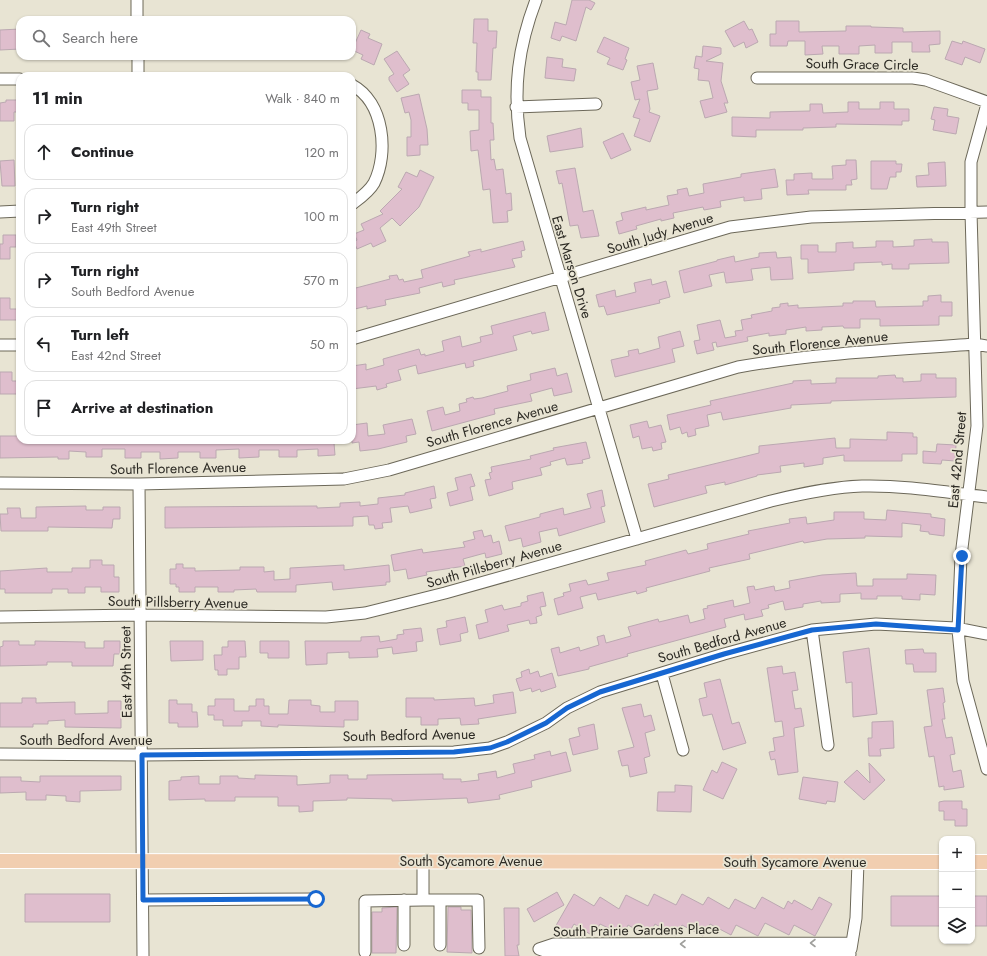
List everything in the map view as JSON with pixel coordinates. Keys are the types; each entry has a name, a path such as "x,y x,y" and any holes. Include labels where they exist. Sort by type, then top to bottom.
{"main road":[{"name":"South Sycamore Avenue","path":"0,861 939,862"},
{"path":"975,862 987,862"}],"street":[{"path":"137,0 137,16"},
{"name":"East Marson Drive","path":"536,0 527,22 521,53 516,107 520,138 637,539"},
{"path":"138,60 138,72"},
{"name":"South Grace Circle","path":"757,78 913,78 926,80 987,103"},
{"path":"0,79 16,79"},
{"path":"356,88 367,96 374,106 379,117 382,144 379,167 374,183 365,194 356,201"},
{"name":"East 42nd Street","path":"987,103 971,162 977,426 962,556 958,630 963,681 987,768"},
{"path":"516,107 596,104"},
{"path":"0,212 16,211"},
{"name":"South Judy Avenue","path":"356,339 561,279 730,227 811,217 987,212"},
{"name":"South Florence Avenue","path":"0,483 139,484 344,479 389,470 738,368 781,359 975,344 987,346"},
{"path":"0,345 16,345"},
{"name":"East 49th Street","path":"139,484 143,956"},
{"name":"South Pillsberry Avenue","path":"0,617 140,615 310,618 365,613 445,593 771,501 815,491 861,486 913,487 987,497"},
{"name":"South Bedford Avenue","path":"0,754 142,755 454,752 490,748 525,734 546,723 567,708 600,692 724,654 812,630 876,624 958,630 987,634"},
{"path":"812,630 828,745"},
{"path":"662,674 683,750"},
{"path":"423,861 423,900"},
{"path":"850,951 856,918 858,862"},
{"path":"143,900 316,899"},
{"path":"404,900 404,945"},
{"path":"440,900 440,945"},
{"path":"365,952 365,901 478,900 479,948"},
{"name":"South Prairie Gardens Place","path":"554,944 850,951 553,954 539,949 554,944"}],"building":[{"path":"572,0 589,0 595,3 591,10 586,7 576,41 562,36 560,41 551,38 555,22 566,25"},
{"path":"474,19 488,19 488,31 497,31 496,48 493,48 491,80 478,80 478,72 476,72 477,43 473,43"},
{"path":"744,21 749,30 752,29 758,42 746,48 744,42 734,47 725,31"},
{"path":"776,21 799,21 799,32 846,31 846,26 903,28 903,32 940,31 940,44 929,45 930,52 912,52 912,42 892,42 892,53 875,53 875,45 859,46 859,54 839,54 839,46 822,46 823,54 805,55 805,41 788,41 787,46 770,46 770,34 776,34"},
{"path":"16,29 16,49 0,50 0,30"},
{"path":"361,30 370,34 368,38 382,44 374,65 361,59 363,55 356,52 356,41"},
{"path":"604,37 629,48 625,59 627,60 623,70 607,64 610,58 597,52"},
{"path":"952,41 962,44 963,41 985,49 980,63 965,57 962,65 945,59"},
{"path":"703,46 721,48 721,54 706,61 723,63 721,81 728,103 724,103 727,112 705,118 700,101 713,98 709,81 698,80 699,69 694,68 696,56 702,57"},
{"path":"397,51 410,70 403,75 409,84 397,92 389,80 389,77 394,74 384,59"},
{"path":"547,57 563,59 562,67 576,69 574,81 545,78"},
{"path":"653,63 658,89 647,91 650,109 649,112 660,116 650,142 634,136 640,119 633,117 640,99 635,100 631,82 640,80 637,66"},
{"path":"462,90 481,90 481,97 491,97 491,123 493,123 494,140 490,140 491,160 494,159 496,170 503,169 506,194 511,193 512,210 507,211 508,222 493,223 490,189 483,190 478,150 471,151 470,131 479,130 479,110 468,110 468,103 462,103"},
{"path":"419,94 427,129 428,145 420,145 420,155 407,156 407,137 411,137 411,120 409,112 405,113 401,98"},
{"path":"6,100 16,100 14,121 0,121 0,103 6,102"},
{"path":"848,102 859,102 859,109 880,109 880,102 894,102 894,109 909,109 909,121 902,121 902,125 836,124 836,127 803,128 803,130 756,130 756,137 732,136 732,117 770,118 770,112 810,111 810,104 822,104 823,113 848,112"},
{"path":"934,107 948,109 947,116 959,118 956,134 933,130 935,120 931,119"},
{"path":"581,128 583,147 550,152 547,136"},
{"path":"623,133 631,150 611,159 603,142"},
{"path":"14,160 15,186 2,186 0,161"},
{"path":"846,160 856,160 857,179 851,180 852,185 846,185 846,190 808,190 809,194 787,195 786,180 794,180 794,174 812,173 812,179 833,179 832,166 846,165"},
{"path":"871,161 896,161 896,164 902,164 901,172 896,172 896,177 890,177 887,189 871,189"},
{"path":"945,162 946,186 917,187 916,176 929,175 928,163"},
{"path":"575,168 583,212 593,210 599,236 581,238 578,225 570,226 562,183 559,184 556,171"},
{"path":"775,169 778,187 761,189 762,199 744,201 744,197 720,201 721,207 704,210 703,207 673,213 674,218 661,221 661,219 636,226 637,229 619,234 616,222 623,220 621,213 646,207 646,210 669,205 667,196 678,194 677,190 687,188 689,196 704,193 703,184 741,177 741,174"},
{"path":"420,170 434,177 419,207 400,226 392,218 380,228 386,241 373,247 371,243 357,249 356,233 364,230 361,224 383,214 380,211 402,189 398,187 406,172 417,177"},
{"path":"3,235 16,235 16,247 10,247 10,259 0,259 0,244 3,244"},
{"path":"932,239 932,242 948,242 949,263 909,264 909,269 892,269 892,264 882,265 882,262 854,263 854,270 808,273 808,259 801,259 801,245 818,245 818,252 836,252 836,243 853,242 853,248 876,247 876,241 893,241 893,247 914,246 914,240"},
{"path":"523,241 525,250 521,251 522,257 512,259 515,267 454,280 455,284 443,287 442,282 419,288 420,293 385,300 386,305 367,309 367,306 356,309 356,288 390,279 389,276 397,275 399,280 403,279 404,282 423,278 421,270 470,256 468,252 481,249 481,252"},
{"path":"776,252 777,258 791,257 793,279 771,280 770,267 751,269 753,280 726,283 724,272 709,275 712,286 684,293 679,271 734,256 735,262 759,257 759,253"},
{"path":"651,279 652,285 666,281 670,297 659,300 660,303 607,315 604,306 599,307 596,295 615,290 616,297 636,292 634,283"},
{"path":"941,295 941,302 952,302 952,316 939,316 939,325 880,326 880,319 860,319 860,328 844,328 843,326 822,327 822,330 806,331 806,327 786,330 786,334 769,336 769,333 747,337 748,341 717,347 716,342 712,343 714,350 697,354 694,341 700,340 697,325 720,320 725,338 736,336 735,331 743,330 741,320 752,318 751,315 772,311 772,308 780,307 780,304 788,303 788,306 798,305 798,308 843,306 843,303 853,303 853,301 875,301 876,307 923,306 923,301 928,301 928,296"},
{"path":"0,298 10,298 10,309 16,309 16,320 0,320"},
{"path":"545,312 549,330 532,334 531,331 513,336 517,350 473,361 474,366 466,368 465,363 418,374 416,365 398,370 401,380 386,384 387,387 377,390 376,386 356,388 356,365 366,364 366,370 384,365 383,359 419,349 421,355 425,354 425,356 444,351 442,341 460,336 462,347 481,342 480,337 493,334 491,326"},
{"path":"680,331 684,346 672,349 675,362 615,377 611,360 629,356 628,351 638,349 639,354 660,348 658,337"},
{"path":"555,368 557,376 567,373 572,392 554,396 552,388 530,394 532,401 494,409 495,414 432,431 427,411 443,407 445,415 460,411 459,404 467,402 466,399 473,397 474,399 482,398 508,391 507,386 531,380 530,374"},
{"path":"0,372 12,372 12,381 16,381 16,394 0,394"},
{"path":"921,374 936,374 936,378 956,378 956,397 831,401 831,403 791,405 791,408 723,420 721,412 707,415 709,426 695,429 696,435 688,437 687,432 682,434 680,427 670,430 667,415 711,405 710,401 793,383 793,381 811,380 811,384 836,383 836,378 878,378 878,376 895,375 896,378 903,378 903,382 921,381"},
{"path":"412,419 416,434 406,436 407,442 378,449 360,451 359,442 356,442 356,424 367,423 368,436 385,434 383,425"},
{"path":"647,421 649,428 661,425 666,442 661,443 662,449 653,451 652,447 642,449 639,436 633,438 630,425"},
{"path":"887,432 913,433 913,437 917,437 917,454 902,454 902,461 844,461 844,455 823,458 823,464 804,467 804,463 780,466 781,472 757,475 725,485 725,482 705,486 707,493 654,507 648,484 669,479 668,475 759,453 759,446 835,438 836,448 850,448 850,439 887,440"},
{"path":"0,436 16,436 16,444 334,444 335,455 318,456 318,449 297,450 297,457 279,457 279,450 259,450 259,457 239,458 239,449 216,450 216,458 200,458 200,452 178,452 178,458 160,459 160,452 141,452 141,458 125,458 125,449 102,449 102,457 86,457 86,452 69,451 69,459 58,459 58,457 0,458"},
{"path":"586,442 590,458 582,460 583,463 567,465 565,458 550,462 551,465 540,468 542,475 512,482 513,489 489,496 485,480 491,479 489,473 492,472 491,467 531,459 530,456 554,450 553,448"},
{"path":"937,444 956,445 955,461 942,460 941,464 923,463 923,451 936,452"},
{"path":"471,474 475,486 470,487 473,500 450,506 447,493 458,490 455,478"},
{"path":"434,486 436,498 430,499 432,508 410,513 408,506 390,508 392,522 382,523 383,528 375,529 374,525 369,525 368,516 353,517 353,526 165,528 165,507 317,506 317,508 340,507 340,503 360,502 360,506 378,504 378,498 405,495 405,493"},
{"path":"602,490 605,506 601,507 605,522 559,536 557,528 539,532 541,542 523,547 521,538 509,541 505,526 540,517 540,514 563,508 564,515 591,508 587,494"},
{"path":"86,506 86,510 103,510 103,507 120,507 120,519 113,519 112,528 48,527 48,531 1,531 0,514 8,514 7,508 20,508 21,518 36,518 36,507"},
{"path":"887,510 931,514 931,517 945,519 944,536 920,531 921,525 902,523 902,537 865,536 865,538 827,539 804,543 803,541 749,554 750,559 709,568 710,571 646,588 647,591 637,594 636,591 598,600 596,593 580,597 583,608 558,615 554,599 564,596 563,593 571,591 569,584 586,580 588,585 609,580 607,573 646,565 645,561 686,550 688,554 708,549 707,544 749,534 748,531 790,523 789,519 806,517 807,524 834,520 834,512 864,512 864,519 886,520"},
{"path":"482,530 484,537 491,535 493,543 499,541 502,554 486,558 485,553 463,559 465,566 426,572 427,575 408,579 406,569 394,571 391,555 422,549 423,553 465,547 463,542 475,539 473,532"},
{"path":"90,560 102,560 102,565 114,565 114,577 119,577 119,592 101,592 101,587 85,587 85,593 68,593 68,589 52,589 52,593 5,593 5,589 0,589 0,571 47,568 47,572 72,572 72,568 90,568"},
{"path":"176,564 183,564 183,568 195,568 195,571 240,570 240,567 264,567 264,572 274,571 274,580 290,579 290,568 344,565 344,570 389,565 390,582 386,582 386,585 333,590 332,582 296,585 296,592 257,592 256,589 234,590 234,592 218,592 218,587 195,587 195,592 179,592 179,587 176,587 176,584 170,584 170,569 176,569"},
{"path":"856,573 857,586 873,586 873,579 907,579 907,574 936,575 935,595 920,594 920,600 902,599 902,596 877,596 877,599 861,599 861,593 840,594 840,602 821,603 821,601 803,604 803,607 785,610 783,601 768,605 769,608 761,610 763,616 745,620 744,614 724,619 726,627 627,654 628,656 589,667 589,669 558,676 551,649 559,647 560,653 579,647 580,651 599,645 597,637 604,635 606,643 631,636 628,627 658,619 659,622 688,615 690,623 705,619 703,609 708,608 707,606 733,600 734,607 750,603 747,587 754,586 755,590 774,586 775,591 790,588 789,581 822,575"},
{"path":"543,592 546,606 540,607 542,615 536,617 537,623 530,624 529,620 507,625 509,631 479,639 476,625 488,622 485,610 502,605 504,610 521,606 521,603 528,601 527,596"},
{"path":"465,617 468,632 460,634 461,641 440,645 437,629 447,627 446,621"},
{"path":"421,628 423,641 416,642 417,651 393,654 392,647 377,649 378,657 349,658 349,652 327,653 327,664 306,665 305,641 361,641 361,637 379,636 380,642 397,639 397,635 404,634 403,630"},
{"path":"3,641 19,641 19,645 35,645 35,641 85,642 85,648 104,648 104,641 120,641 120,654 114,654 113,666 72,666 72,662 47,662 47,665 0,666 0,647 3,646"},
{"path":"170,641 203,641 203,660 171,661"},
{"path":"228,641 245,641 246,657 239,657 239,669 227,669 227,675 218,675 218,670 215,670 214,655 222,655 222,647 228,647"},
{"path":"260,641 289,641 289,658 268,658 268,653 260,653"},
{"path":"869,648 877,714 853,717 852,682 846,683 843,652"},
{"path":"923,649 924,653 936,653 936,672 914,672 913,664 906,664 905,650"},
{"path":"782,666 783,674 795,672 798,690 792,691 795,709 801,708 804,726 794,728 798,772 778,775 775,759 771,760 769,752 775,751 773,738 784,736 782,721 775,722 767,668"},
{"path":"529,669 530,674 538,671 540,677 552,673 556,687 541,692 540,689 532,692 531,688 520,691 516,679 522,677 521,672"},
{"path":"720,679 732,724 739,722 746,743 723,750 712,714 703,716 699,699 707,697 704,683"},
{"path":"943,688 945,719 942,719 946,738 952,737 955,754 950,755 953,772 961,770 964,787 944,790 944,786 939,787 934,756 929,757 924,727 932,726 927,690"},
{"path":"513,692 516,713 478,719 479,724 461,725 460,718 438,719 438,725 421,725 421,717 406,717 406,698 434,698 434,700 474,698 475,706 494,703 493,695"},
{"path":"22,698 36,698 36,703 75,702 75,714 108,713 108,701 121,701 121,728 65,727 65,720 48,721 48,724 33,724 33,727 0,727 0,703 22,703"},
{"path":"215,699 234,699 234,711 249,711 249,706 256,706 256,699 264,699 264,706 269,706 269,714 288,714 289,700 311,700 311,705 320,706 320,712 335,712 335,701 358,701 358,720 344,720 344,727 278,725 278,727 261,726 261,721 242,721 242,726 223,726 223,720 214,720 214,715 208,715 208,706 215,706"},
{"path":"169,700 177,700 177,704 192,704 192,712 197,712 198,727 178,727 178,723 169,723"},
{"path":"641,704 644,717 651,715 655,730 645,733 650,756 644,758 647,773 630,777 628,765 622,766 618,751 634,747 622,708"},
{"path":"893,721 894,748 880,749 881,756 869,756 868,738 872,738 872,722"},
{"path":"594,724 598,749 573,755 569,739 580,736 578,728"},
{"path":"550,751 551,756 566,752 571,771 531,781 532,787 499,795 500,799 468,803 467,798 392,801 392,799 347,798 347,800 313,801 313,811 299,812 299,806 278,806 278,797 235,797 235,801 205,801 205,799 169,800 169,781 181,780 181,777 199,776 199,784 220,784 220,776 238,776 238,778 255,779 255,775 297,776 297,785 330,783 330,775 348,775 348,779 367,779 367,775 443,774 443,779 461,779 461,782 479,780 478,774 496,771 497,778 515,773 513,764 535,759 534,755"},
{"path":"722,762 737,769 723,799 703,790 712,770 717,773"},
{"path":"869,763 885,780 864,800 844,782 857,770 870,783"},
{"path":"40,776 121,776 121,790 80,791 80,802 66,801 66,796 46,795 46,800 26,800 26,792 0,793 0,777 21,777 21,781 40,782"},
{"path":"803,777 838,782 835,802 827,801 826,804 799,799"},
{"path":"675,785 692,786 691,812 657,811 658,792 675,792"},
{"path":"962,801 962,809 967,809 967,826 955,826 955,820 944,820 944,811 939,811 939,802"},
{"path":"557,892 564,905 534,922 527,909"},
{"path":"25,894 110,894 110,922 25,922"},
{"path":"574,894 594,906 600,897 619,909 626,895 648,906 654,894 676,905 682,894 703,905 708,897 729,909 735,899 755,909 762,897 784,909 788,901 792,904 794,900 812,910 819,897 832,904 815,936 794,925 789,935 765,923 758,936 736,925 731,935 710,924 703,936 682,925 676,936 655,924 648,936 628,925 623,935 600,924 593,936 574,924 567,936 554,929"},
{"path":"891,896 939,896 939,926 891,926"},
{"path":"975,896 987,896 987,926 975,926"},
{"path":"397,907 396,953 372,953 372,912 382,912 382,908"},
{"path":"448,907 461,907 461,910 471,910 472,953 447,952"},
{"path":"504,908 519,908 519,945 517,945 519,956 505,956"}],"route":[{"path":"316,899 143,900 142,755 419,751 454,752 490,748 525,734 546,723 567,708 600,692 724,654 812,630 876,624 956,628 958,630 959,585 962,556"}]}
